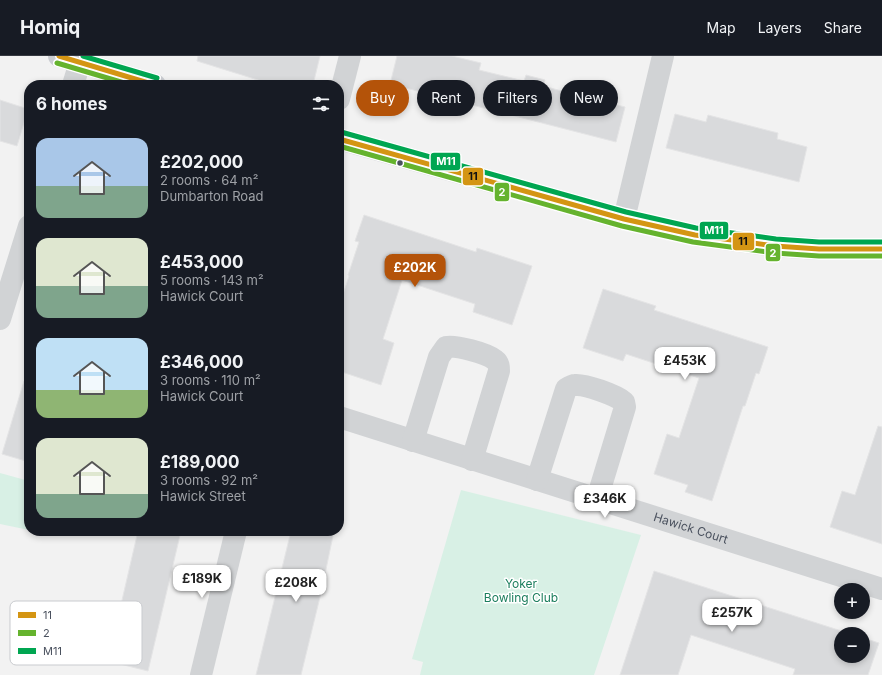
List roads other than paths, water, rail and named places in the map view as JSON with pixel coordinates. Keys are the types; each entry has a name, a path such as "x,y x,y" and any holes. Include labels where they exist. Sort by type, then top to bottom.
{"main road":[{"path":"59,56 81,59 141,80"},
{"path":"344,140 624,219 695,236 740,242 819,249 882,249"}],"street":[{"path":"344,80 350,56"},
{"path":"624,219 663,56"},
{"path":"75,80 81,59"},
{"path":"0,319 24,242"},
{"path":"412,440 439,357 446,347 458,346 489,356 496,360 499,365 499,371 472,460"},
{"path":"536,480 566,389 577,384 613,395 624,402 625,407 597,499"},
{"name":"Hawick Court","path":"344,420 882,589"},
{"path":"201,675 235,536"}],"park label":[{"name":"Yoker Bowling Club","path":"521,591"}]}
